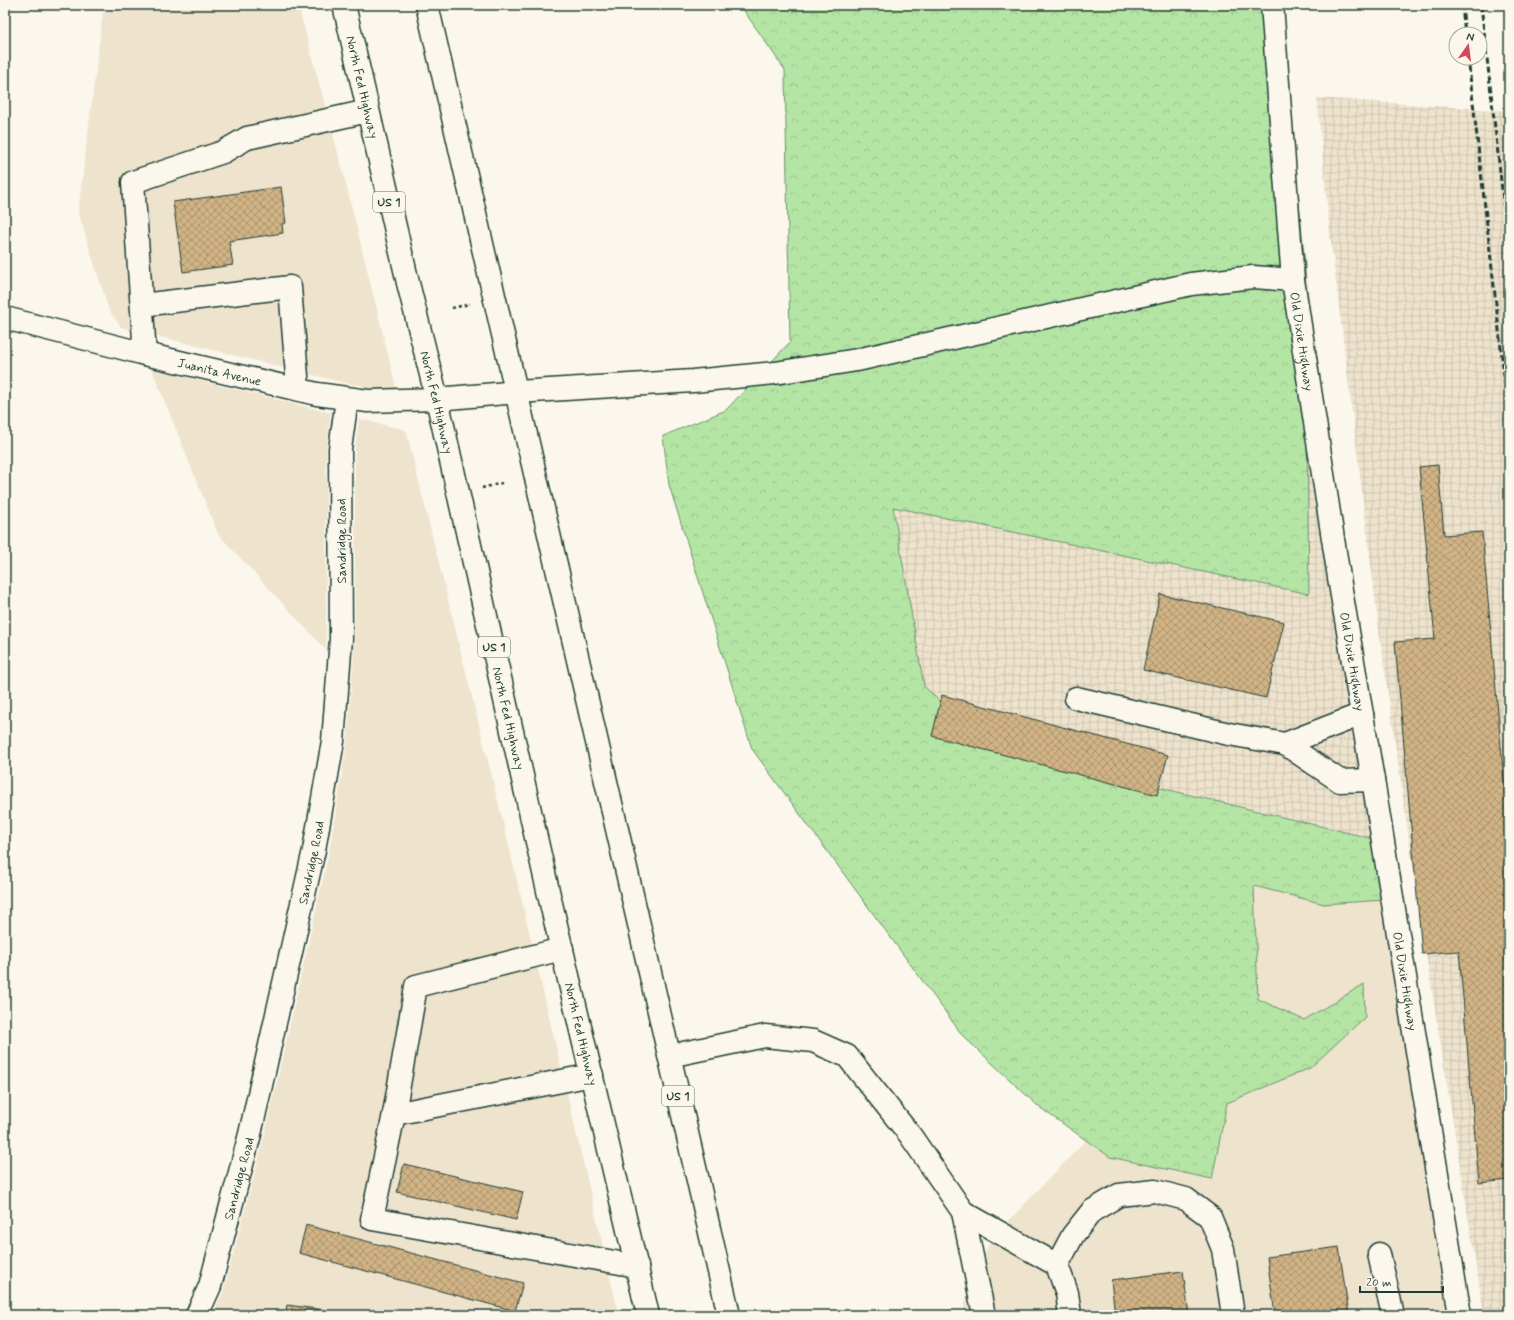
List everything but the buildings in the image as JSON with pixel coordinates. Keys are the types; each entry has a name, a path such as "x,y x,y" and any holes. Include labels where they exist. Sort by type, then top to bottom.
{"main road":[{"name":"North Fed Highway","path":"344,5 408,283 437,399 562,949 648,1315"},
{"name":"US 1","path":"427,5 729,1315"},
{"name":"Old Dixie Highway","path":"1272,5 1293,280 1340,584 1460,1315"},
{"path":"145,354 134,182 223,152 247,138 368,112"},
{"name":"Juanita Avenue","path":"5,318 145,354 298,390 347,399 368,401 437,399 517,392 693,381 774,373 857,360 1191,284 1254,277 1293,280"},
{"path":"142,305 290,286 298,390"},
{"name":"Sandridge Road","path":"197,1315 210,1286 250,1134 314,850 333,741 341,639 340,449 347,399"},
{"path":"1076,698 1229,734 1285,744 1340,781 1373,780"},
{"path":"1285,744 1362,714"},
{"path":"562,949 416,986 394,1114 372,1219 637,1266"},
{"path":"669,1056 765,1036 813,1041 847,1056 910,1135 963,1212 984,1315"},
{"path":"394,1114 592,1075"},
{"path":"1057,1265 1073,1235 1092,1211 1119,1195 1155,1190 1186,1199 1210,1217 1223,1249 1233,1315"},
{"path":"963,1212 1057,1265 1066,1293 1070,1315"},
{"path":"1379,1254 1393,1315"}],"path":[{"path":"452,308 474,303"},
{"path":"481,488 502,483"}],"shaded area":[{"path":"104,5 298,5 341,164 398,395 121,327 109,310 78,212"},
{"path":"1317,98 1509,111 1509,1315 1484,1315 1420,916 1379,630 1329,224"},
{"path":"1305,264 1350,637 1384,900 985,746 924,686 893,507 1309,594"},
{"path":"150,368 331,413 326,448 326,650 218,534 153,372"},
{"path":"359,419 406,430 508,842 619,1315 213,1315 224,1289 264,1138 329,852 347,743 355,640 355,450"},
{"path":"1254,886 1324,904 1384,900 1454,1315 963,1315 966,1298 991,1239 1086,1140 1110,1157 1212,1179 1227,1103 1310,1068 1364,984 1304,1020 1258,999"}],"green space":[{"path":"740,5 1279,5 1305,264 1309,594 893,507 924,686 985,746 1374,839 1384,900 1324,904 1254,886 1258,999 1304,1020 1364,984 1365,1017 1310,1068 1227,1103 1212,1179 1110,1157 1039,1107 963,1036 752,749 669,485 663,436 726,410 790,342 785,70"}],"railway":[{"path":"1462,5 1464,26"},
{"path":"1481,5 1509,251"},
{"path":"1469,66 1509,418"}]}
